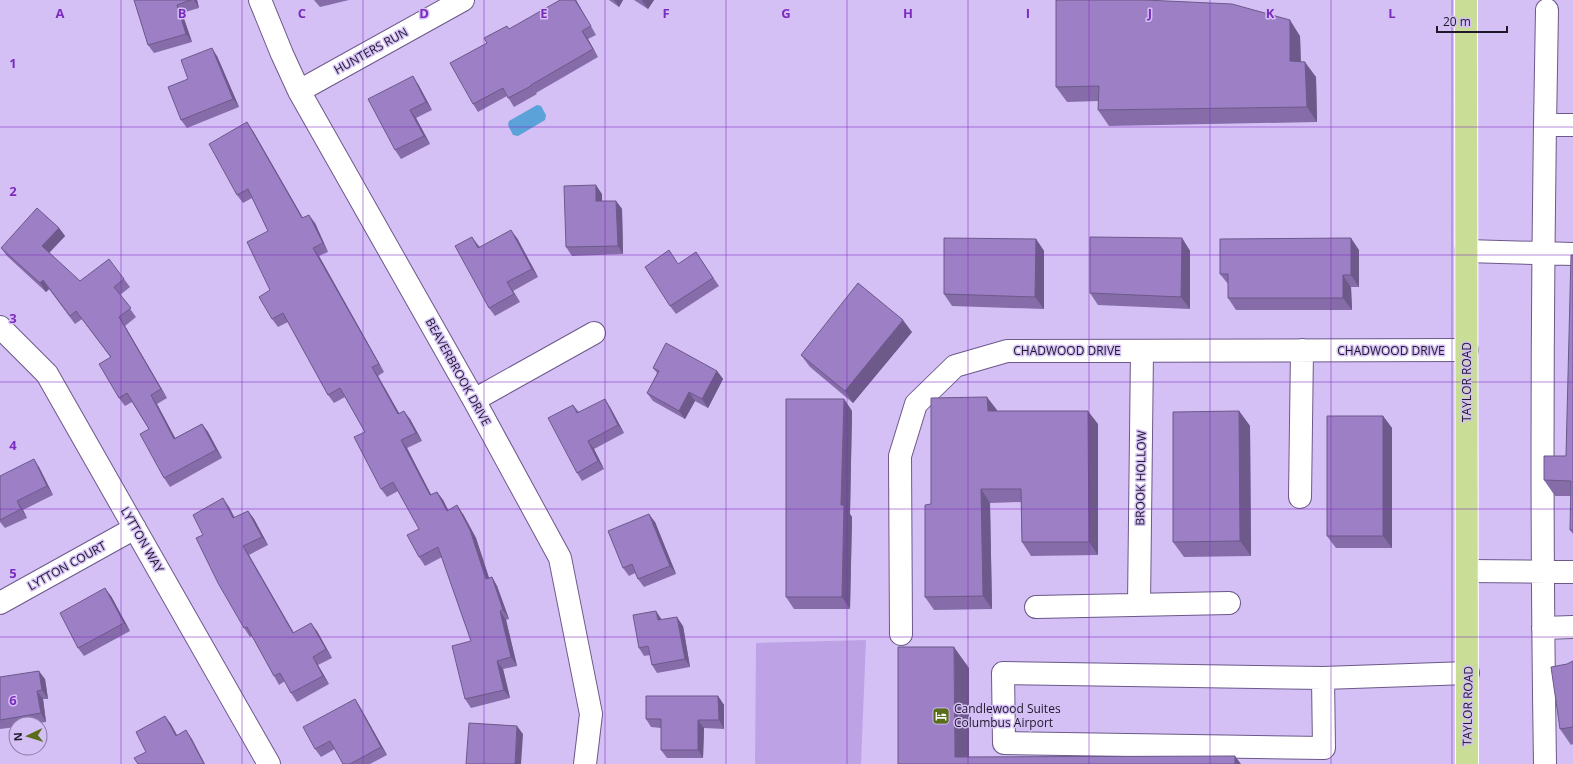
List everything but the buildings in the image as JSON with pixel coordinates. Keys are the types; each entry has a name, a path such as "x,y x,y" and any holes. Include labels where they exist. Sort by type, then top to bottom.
{"main road":[{"name":"TAYLOR ROAD","path":"1466,0 1468,571 1467,764"}],"street":[{"name":"BEAVERBROOK DRIVE","path":"260,0 299,91 474,400 560,558 591,714 585,764"},
{"name":"HUNTERS RUN","path":"299,91 463,0"},
{"path":"1545,764 1542,572 1543,253 1547,10"},
{"path":"1545,125 1573,125"},
{"path":"1466,251 1573,254"},
{"name":"LYTTON WAY","path":"0,327 47,374 269,764"},
{"path":"474,400 594,333"},
{"path":"1300,497 1302,350"},
{"name":"CHADWOOD DRIVE","path":"901,634 900,456 916,404 955,366 1007,351 1467,350"},
{"name":"BROOK HOLLOW","path":"1139,605 1142,351"},
{"name":"LYTTON COURT","path":"0,603 135,528"},
{"path":"1468,571 1573,572"},
{"path":"1036,607 1229,603"},
{"path":"1543,628 1573,626"},
{"path":"1323,678 1324,748 1004,743 1003,673 1323,678 1468,673"}],"shaded area":[{"path":"866,640 861,764 755,764 756,643"}],"water":[{"path":"537,105 541,106 546,115 545,120 518,136 513,135 508,125 509,121"}],"place":[{"name":"Candlewood Suites Columbus Airport","path":"941,716"}]}
